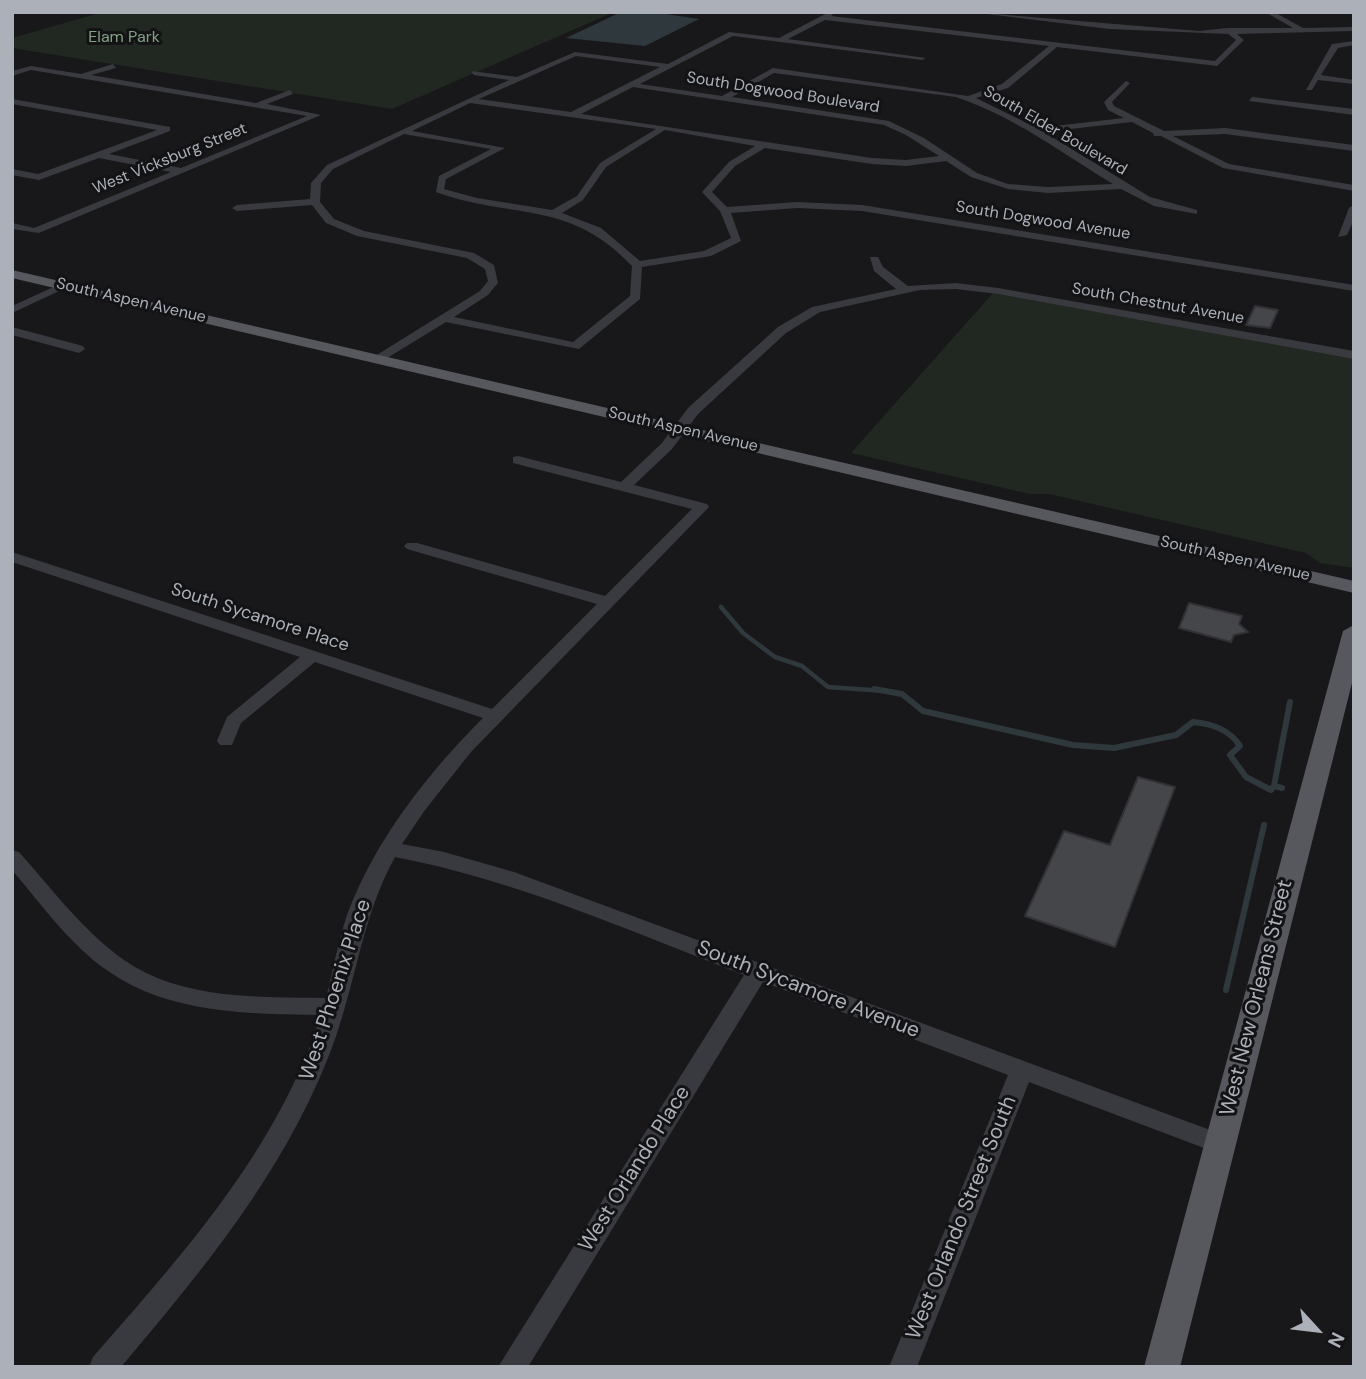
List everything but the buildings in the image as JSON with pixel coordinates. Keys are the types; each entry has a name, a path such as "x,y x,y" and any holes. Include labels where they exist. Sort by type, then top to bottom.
{"main road":[{"name":"South Aspen Avenue","path":"12,274 1354,587"},
{"name":"West New Orleans Street","path":"1162,1367 1354,631"}],"street":[{"path":"780,40 833,12"},
{"path":"974,12 1109,27 1189,32 1349,28"},
{"path":"1268,12 1297,29"},
{"path":"995,22 1004,16"},
{"path":"821,17 1217,64 1240,40 1229,31"},
{"path":"976,34 985,28"},
{"path":"572,115 732,34 922,58 913,65"},
{"path":"1309,88 1335,46 1354,43"},
{"path":"969,98 1005,86 1055,45"},
{"path":"379,359 484,293 494,281 490,267 470,255 361,234 330,221 315,202 316,183 330,167 575,54 668,66"},
{"path":"80,76 113,66"},
{"path":"12,74 31,68 256,105 290,92"},
{"name":"South Elder Boulevard","path":"725,98 773,70 969,98 1033,131 1159,204 1194,212"},
{"path":"474,73 518,79"},
{"path":"886,85 895,78"},
{"path":"1315,78 1354,82"},
{"path":"1126,83 1108,102 1119,115 1226,166 1354,188"},
{"name":"South Dogwood Boulevard","path":"632,85 886,123 906,130 976,177 1029,188 1056,191 1124,186"},
{"path":"1252,99 1354,112"},
{"path":"472,100 872,161 906,163 948,158"},
{"path":"12,101 166,129 39,177 12,172"},
{"name":"West Vicksburg Street","path":"12,226 35,231 317,116 256,105"},
{"path":"1033,131 1129,120"},
{"path":"551,215 580,198 603,166 662,129"},
{"path":"1157,134 1225,131 1354,148"},
{"path":"405,132 500,148 442,178 439,190 461,200 551,215 590,225 618,245 637,265 636,297 575,346 444,318"},
{"path":"637,265 707,254 737,239 725,211 707,192 732,164 763,145"},
{"path":"99,154 183,171"},
{"path":"237,208 315,202"},
{"name":"South Dogwood Avenue","path":"725,211 797,205 862,208 1354,288"},
{"path":"1342,235 1354,208"},
{"path":"874,258 878,269 904,289"},
{"path":"12,310 64,286"},
{"name":"South Chestnut Avenue","path":"624,487 667,446 693,411 782,330 815,309 904,289 956,286 1354,355"},
{"path":"12,331 79,349"},
{"path":"518,460 624,487"},
{"name":"West Phoenix Place","path":"103,1367 201,1251 248,1188 298,1101 320,1052 335,1007 348,943 360,909 391,849 446,769 702,506 624,487"},
{"path":"412,546 608,602"},
{"name":"South Sycamore Place","path":"12,557 495,716"},
{"path":"226,741 233,721 312,656"},
{"name":"South Sycamore Avenue","path":"391,849 444,859 507,877 1220,1144"},
{"path":"12,857 91,946 120,969 147,983 184,996 217,1002 335,1007"},
{"name":"West Orlando Place","path":"512,1367 758,971"},
{"name":"West Orlando Street South","path":"903,1367 1022,1070"}],"green space":[{"name":"Elam Park","path":"103,12 614,12 392,109 12,48 12,38"},
{"path":"993,293 1354,358 1354,568 1320,563 1306,553 1049,494 1030,494 851,453"}],"shaded area":[{"path":"621,12 653,12 699,19 645,46 566,38"}],"waterway":[{"path":"721,607 743,633 775,657 802,666 828,687 885,691"},
{"path":"874,689 902,694 923,711 1073,745 1114,748 1176,735 1193,722 1207,724 1220,728 1236,740 1240,746 1230,755 1246,777 1271,790 1274,786"},
{"path":"1274,786 1290,702"},
{"path":"1274,786 1282,788"},
{"path":"1226,990 1264,825"}]}
